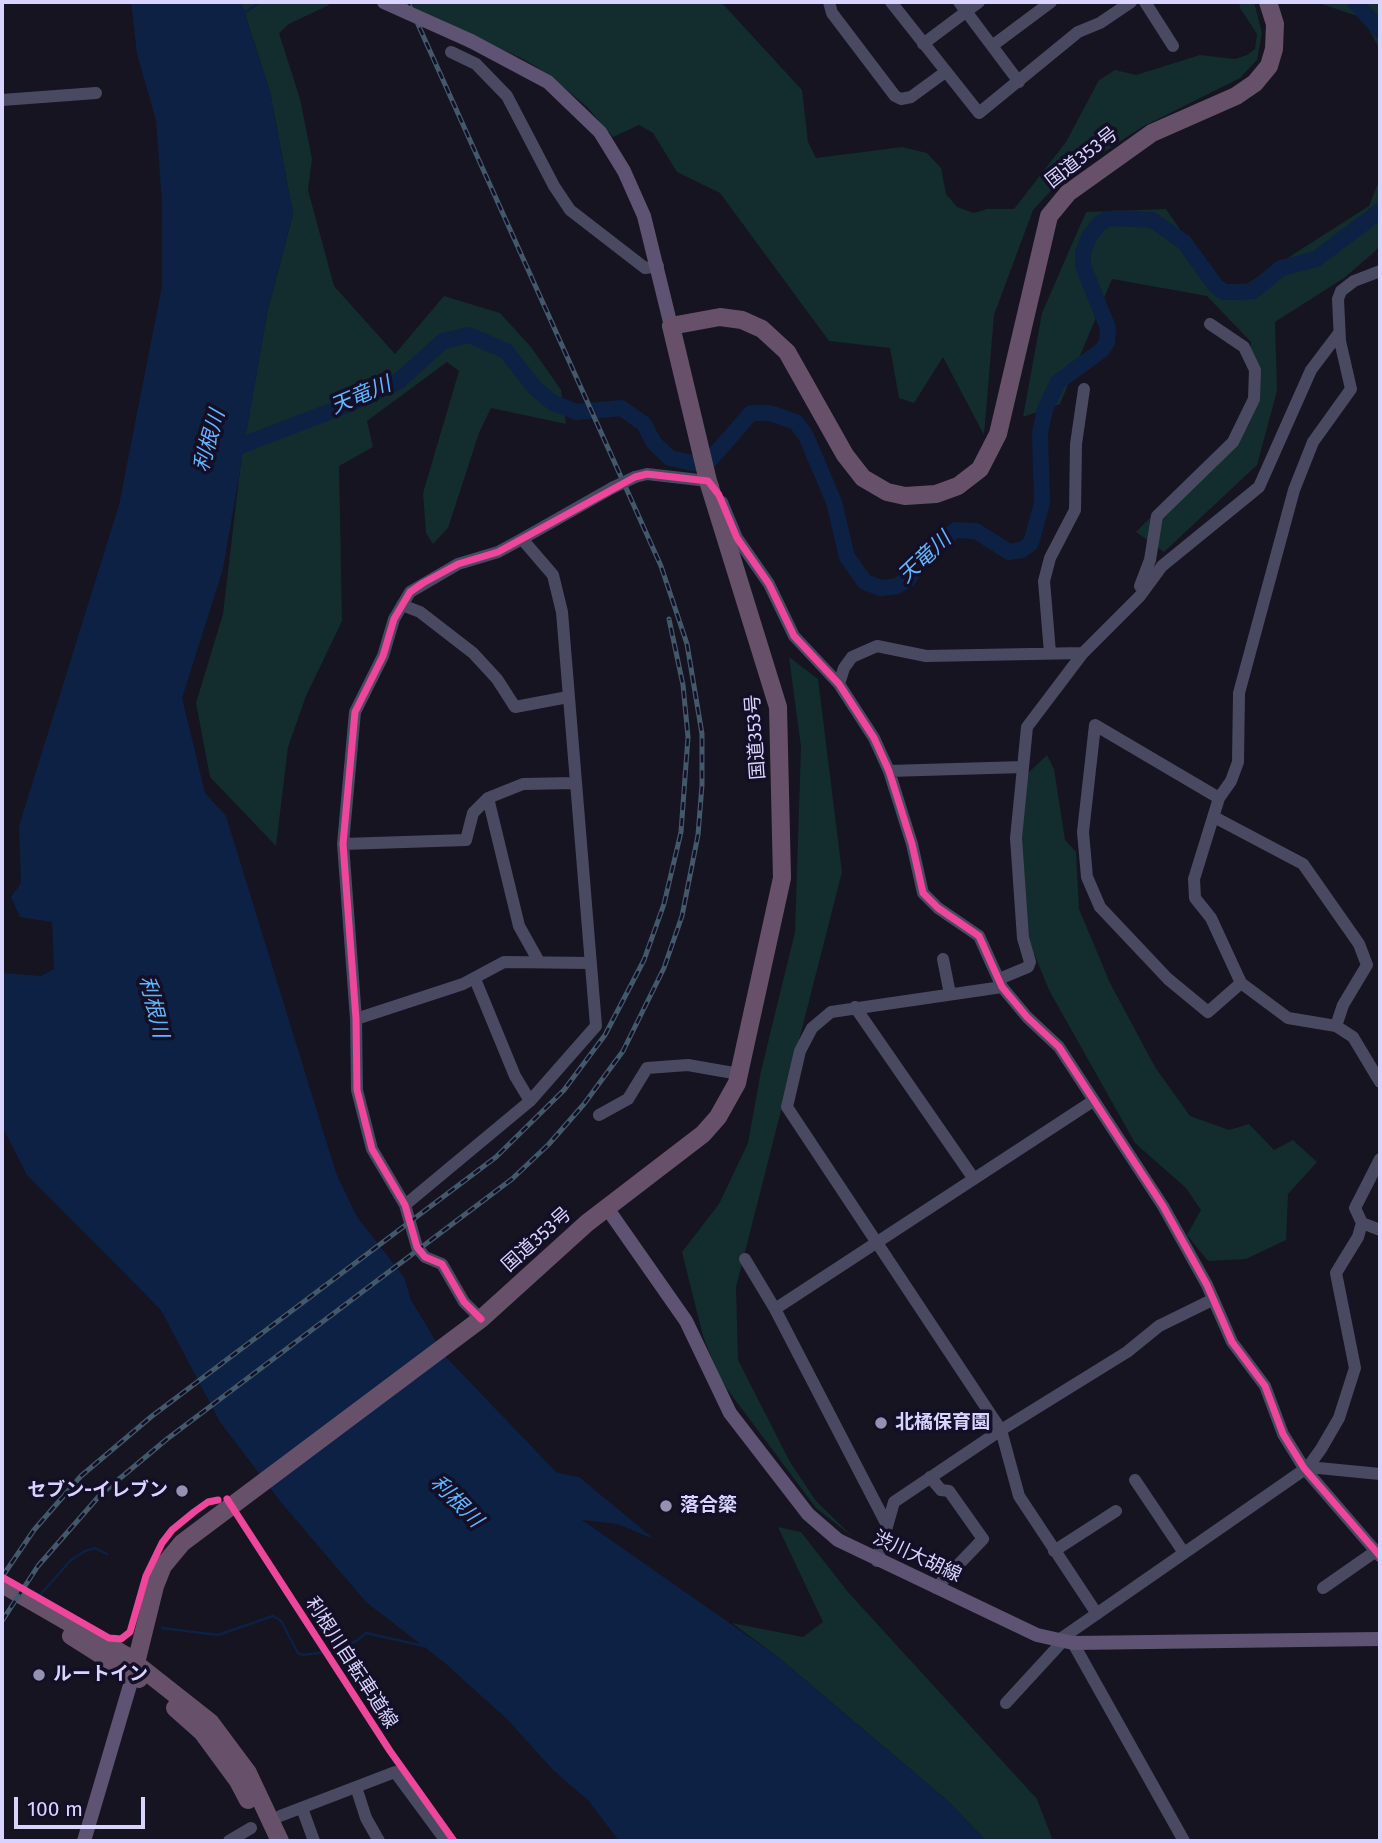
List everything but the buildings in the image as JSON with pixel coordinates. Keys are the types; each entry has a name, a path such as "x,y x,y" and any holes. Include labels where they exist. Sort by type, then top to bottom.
{"highway":[{"name":"国道353号","path":"134,1668 163,1566 182,1543 476,1322 607,1208 703,1134 729,1101 739,1074 782,878 779,719 770,674 707,476 671,326 720,317 743,320 762,329 787,352 845,455 863,478 887,492 905,496 936,494 958,486 980,469 998,434 1044,229 1054,207 1098,170 1152,133 1221,103 1255,83 1269,66 1274,49 1275,24 1268,2"},
{"path":"2,1584 134,1668 210,1722 248,1773 280,1841"},
{"path":"2,1595 134,1668 202,1732 238,1781 268,1841"}],"main road":[{"path":"384,2 471,41 548,82 600,132 635,193 658,266 671,326"},
{"name":"渋川大胡線","path":"607,1208 674,1300 725,1402 748,1436 823,1528 877,1561 1037,1635 1065,1641 1380,1639"},
{"path":"84,1841 134,1668"}],"street":[{"path":"829,2 832,13 901,99 911,97 944,73"},
{"path":"891,2 944,73 979,113 1077,32 1100,23 1131,2"},
{"path":"923,44 962,7 979,2"},
{"path":"992,47 1052,2"},
{"path":"1145,2 1173,46"},
{"path":"962,7 1019,82"},
{"path":"451,52 476,64 492,77 507,96 554,186 570,210 645,268 658,266"},
{"path":"2,100 96,93"},
{"path":"1380,271 1354,281 1340,291 1339,333 1351,389 1313,442 1294,490 1239,693 1238,762 1231,781 1219,798 1194,879 1195,898 1210,918 1241,983 1288,1018 1336,1026 1353,1037 1380,1082"},
{"path":"1134,602 1150,560 1157,516 1233,442 1254,399 1255,370 1244,347 1210,324"},
{"path":"1097,1614 1019,1496 1000,1430 787,1107 800,1051 812,1028 831,1012 950,994 1000,983 1028,967 1030,962 1023,938 1016,838 1027,727 1083,653 1134,602 1179,549 1184,549 1259,487 1311,370 1339,333"},
{"path":"1050,653 1044,582 1050,558 1075,510 1076,444 1084,389"},
{"path":"476,1322 442,1264 425,1257 417,1247 405,1205 375,1157 357,1090 356,1019 343,844 355,712 383,656 402,605 410,592 435,575 522,539 635,477 647,474 707,476 719,495 737,538 769,584 794,636 839,684 874,738 890,771 912,844 923,893 937,908 979,936 1000,983 1027,1017 1059,1047 1163,1206 1232,1342 1265,1385 1283,1434 1306,1468 1378,1553 1323,1588"},
{"path":"405,1205 530,1101 596,1026 562,612 553,575 522,539"},
{"path":"402,605 420,612 473,653 497,679 515,707 568,697"},
{"path":"839,684 844,668 852,657 877,646 926,656 1083,653"},
{"path":"1219,798 1094,725 1083,832 1087,877 1100,907 1168,979 1208,1012 1241,983"},
{"path":"890,771 1023,767"},
{"path":"343,844 467,840 473,813 488,797 523,784 575,783"},
{"path":"488,797 519,926 538,960"},
{"path":"1214,817 1303,864 1359,944 1367,965 1343,1005 1336,1026"},
{"path":"943,959 950,994"},
{"path":"356,1019 475,979 504,962 591,962"},
{"path":"475,979 515,1076 530,1101"},
{"path":"855,1007 974,1179"},
{"path":"599,1115 628,1099 646,1068 688,1065 739,1074"},
{"path":"775,1309 1093,1101"},
{"path":"1006,1703 1065,1641 1097,1614 1306,1468 1339,1418 1356,1368 1336,1273 1358,1237 1362,1223 1355,1208 1380,1158"},
{"path":"1362,1223 1380,1230"},
{"path":"745,1259 775,1309 887,1525"},
{"path":"877,1561 894,1502 1000,1430 1127,1352 1159,1326 1212,1300"},
{"path":"1306,1468 1380,1474"},
{"path":"930,1477 941,1490 949,1491 983,1539 936,1588"},
{"path":"1135,1479 1184,1553"},
{"path":"1054,1551 1116,1511"},
{"path":"1065,1641 1184,1841"},
{"path":"280,1816 395,1772 446,1841"},
{"path":"356,1787 366,1818 379,1841"},
{"path":"302,1808 314,1841"},
{"path":"229,1841 251,1829"}],"green space":[{"path":"241,2 327,2 329,5 289,24 279,33 300,99 312,159 308,190 334,286 395,354 444,296 500,313 531,347 561,390 566,424 491,408 479,433 448,528 433,544 426,533 423,493 459,371 447,362 367,421 373,447 339,466 342,621 306,696 288,747 276,846 210,777 196,703 223,614 241,461 267,313 293,214 270,92"},
{"path":"411,2 721,2 802,90 808,142 816,158 902,147 927,153 941,168 946,194 957,207 974,213 987,209 1014,209 1066,142 1099,80 1115,70 1136,75 1200,55 1235,59 1247,55 1255,49 1257,34 1239,2 1254,2 1262,33 1257,60 1240,78 1142,127 1060,181 1033,210 994,315 984,435 943,357 914,403 899,398 890,348 829,341 720,193 677,172 653,133 639,125 613,137 587,107 548,74 525,60 414,9"},
{"path":"1316,2 1380,2 1380,50 1363,18"},
{"path":"1380,178 1380,247 1344,278 1275,322 1277,391 1257,465 1164,552 1136,532 1249,418 1251,342 1207,296 1112,279 1060,404 1023,417 1042,313 1086,212 1166,209 1206,268 1231,294 1369,206"},
{"path":"789,657 818,679 842,872 736,1287 738,1360 790,1462 816,1501 853,1537 816,1508 721,1381 703,1336 682,1252 719,1204 748,1143 761,1071 795,932 801,747"},
{"path":"1047,755 1054,769 1065,840 1076,852 1079,909 1110,983 1155,1067 1190,1116 1229,1130 1249,1124 1274,1150 1293,1140 1317,1162 1288,1194 1286,1240 1246,1259 1208,1261 1187,1235 1201,1210 1186,1188 1135,1143 1049,990 1026,934 1021,843 1027,774"},
{"path":"778,1527 801,1532 848,1592 1037,1799 1053,1841 986,1841 949,1802 778,1657 732,1623 803,1637 823,1622"}],"water":[{"name":"利根川","path":"131,2 241,2 270,92 293,214 267,313 223,569 182,698 205,793 226,816 336,1173 357,1217 404,1277 411,1300 444,1355 557,1473 579,1477 654,1539 617,1524 582,1520 778,1657 949,1802 986,1841 619,1841 588,1800 553,1770 508,1720 445,1663 366,1602 280,1501 220,1422 161,1310 27,1175 2,1126 2,973 41,976 54,969 52,922 20,917 11,897 21,883 19,826 119,505 162,286 162,203 156,120 137,54"}],"waterway":[{"path":"243,14 260,2"},
{"name":"天竜川","path":"1355,2 1380,30"},
{"name":"天竜川","path":"227,451 352,403 399,381 443,341 469,335 506,351 535,388 553,403 577,412 621,408 644,424 654,443 670,458 697,464 710,460 751,413 770,413 796,422 806,436 834,502 847,557 865,582 881,588 897,586 908,579 931,547 956,530 976,531 1009,552 1022,550 1031,543 1042,503 1040,433 1045,409 1058,382 1102,350 1107,342 1108,328 1083,266 1083,253 1089,237 1098,225 1107,219 1117,218 1152,220 1184,242 1216,286 1224,292 1238,292 1253,291 1281,268 1316,259 1380,211"},
{"path":"40,1595 71,1560 85,1551 95,1548 107,1554"},
{"path":"162,1628 218,1635 273,1616 281,1621 298,1653 303,1655 332,1651 356,1641 366,1633 424,1646"}],"railway":[{"path":"2,1621 38,1566 100,1495 167,1439 512,1179 549,1144 584,1104 623,1051 664,968 682,916 698,835 702,785 702,734 687,644 661,566 408,2"},
{"path":"2,1577 34,1530 81,1476 152,1416 496,1157 564,1090 605,1035 644,960 664,904 681,832 688,737 683,685 669,619"}],"cycle path":[{"path":"481,1319 464,1302 442,1264 425,1257 417,1247 405,1205 372,1149 357,1090 356,1019 343,844 355,712 383,656 394,619 410,592 423,583 458,564 498,552 635,477 647,474 708,481 719,495 737,538 769,584 794,636 839,684 874,738 889,771 912,844 923,893 938,908 979,936 1002,987 1027,1017 1059,1047 1163,1206 1207,1285 1232,1342 1265,1386 1283,1434 1304,1468 1380,1556"},
{"name":"利根川自転車道線","path":"227,1499 390,1751 454,1841"},
{"path":"2,1577 109,1638 121,1639 130,1632 146,1576 162,1543 172,1530 194,1512 208,1502 218,1500"}],"place":[{"name":"北橘保育園","path":"881,1423"},
{"name":"セブン-イレブン","path":"182,1491"},
{"name":"落合簗","path":"666,1506"},
{"name":"ルートイン","path":"39,1675"}]}
